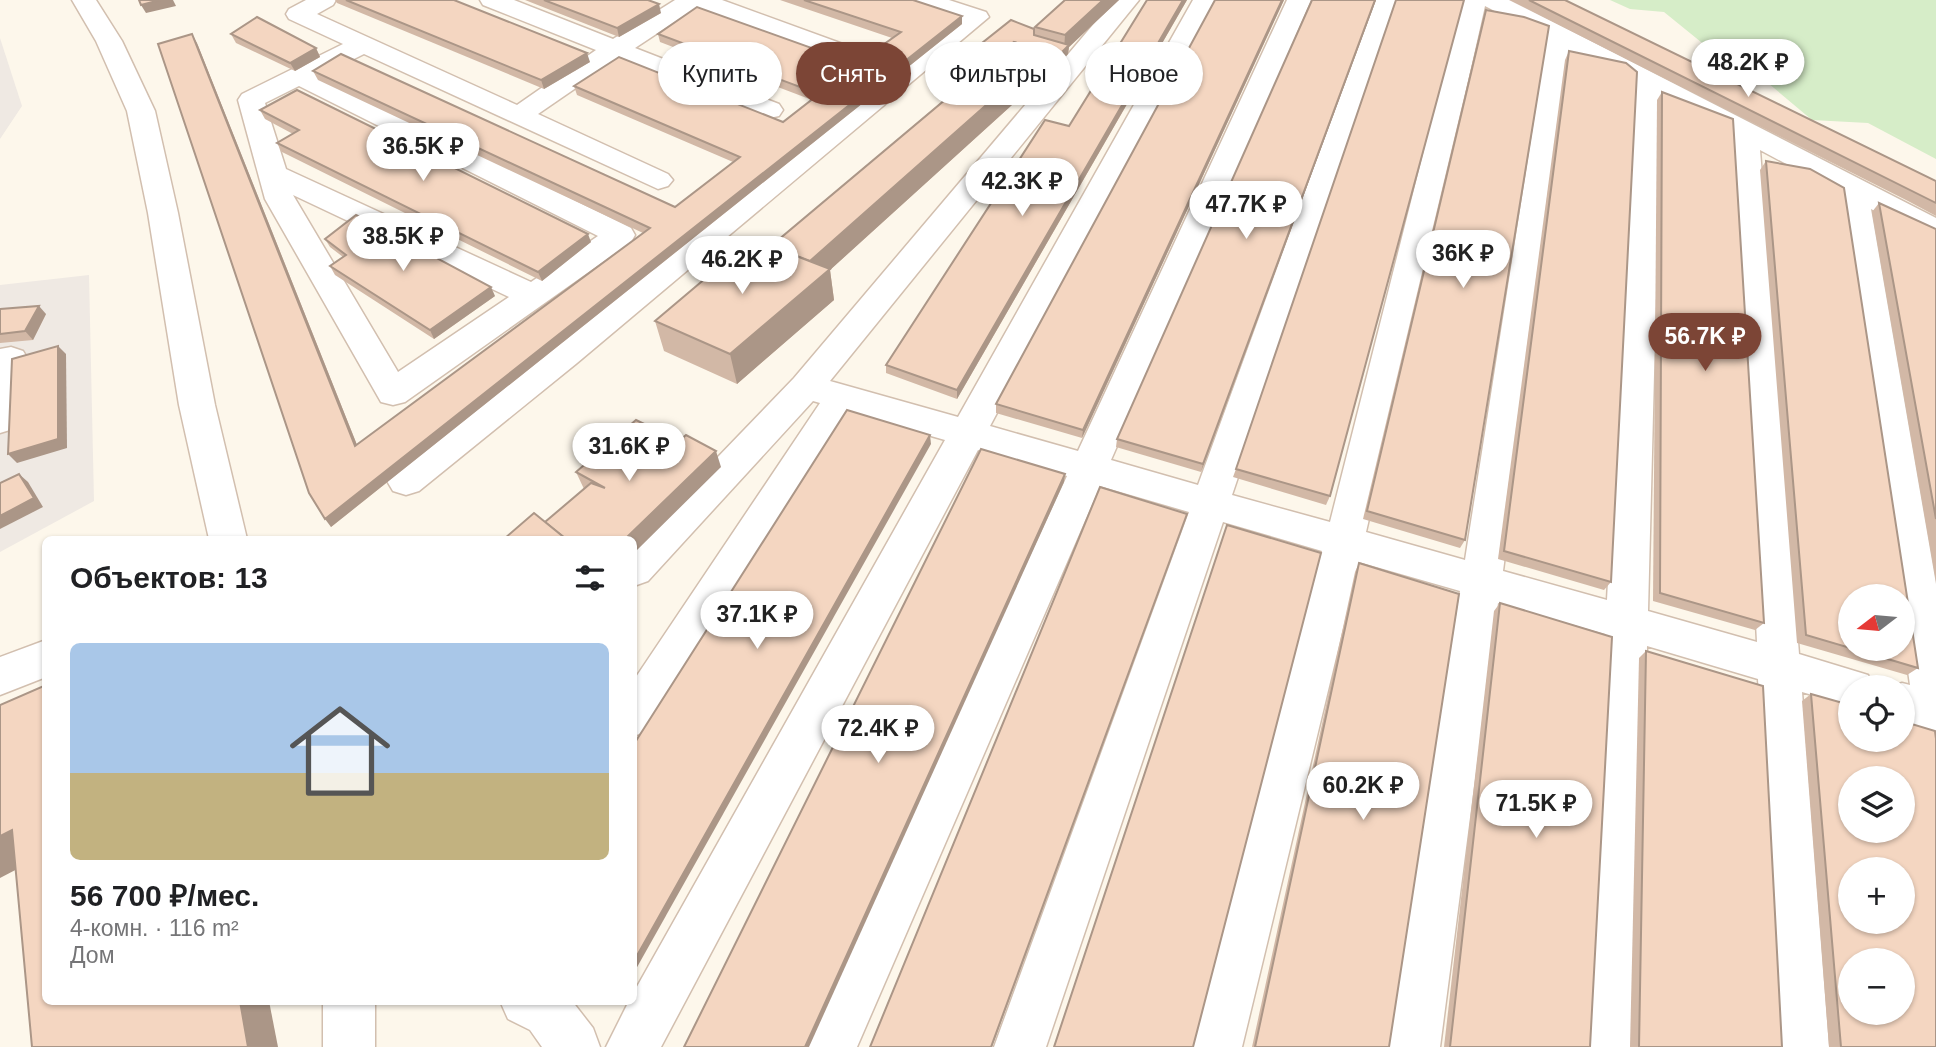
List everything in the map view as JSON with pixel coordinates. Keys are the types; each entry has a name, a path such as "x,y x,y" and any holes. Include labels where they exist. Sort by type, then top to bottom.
{"lane":[{"path":"324,0 298,14 658,180"},
{"path":"492,0 769,110"},
{"path":"518,116 692,0"},
{"path":"699,0 814,42"},
{"path":"405,481 565,355 977,17 925,0"},
{"path":"637,711 824,393 1127,0"},
{"path":"632,1047 1205,0"},
{"path":"830,1047 1299,0"},
{"path":"1020,1047 1387,0"},
{"path":"1216,1047 1344,542 1474,0"},
{"path":"1492,0 1936,230"},
{"path":"90,1 141,111 163,213 197,405 227,536"},
{"path":"1414,1047 1560,35"},
{"path":"299,76 620,235 393,393 280,199 251,100 299,76 363,44"},
{"path":"1609,1047 1648,79"},
{"path":"1745,129 1803,1047"},
{"path":"273,174 534,296"},
{"path":"1853,186 1936,711 1915,705"},
{"path":"0,361 11,359 0,420"},
{"path":"824,393 1838,683"},
{"path":"637,567 824,393"},
{"path":"0,676 42,660"},
{"path":"349,1005 349,1047"},
{"path":"534,1005 548,1012 574,1047"}],"shaded area":[{"path":"0,38 22,106 0,139"},
{"path":"89,275 94,501 0,552 0,285"}],"green space":[{"path":"1610,0 1936,0 1936,159 1868,123 1812,120 1762,78 1760,68 1717,55 1664,12 1630,9"}],"building":[{"path":"139,0 160,0 141,5"},
{"path":"346,0 454,0 587,53 541,80"},
{"path":"544,0 648,0 659,4 617,28"},
{"path":"804,0 913,0 962,16 929,42 925,42 925,45 911,56 911,42 887,42 901,32"},
{"path":"1065,0 1103,0 1065,35 1035,27"},
{"path":"1147,0 1183,0 1159,42 1121,42"},
{"path":"1215,0 1282,0 1083,430 996,404 1158,105 1203,105 1203,42 1192,42"},
{"path":"1312,0 1375,0 1203,464 1117,439"},
{"path":"1396,0 1464,0 1330,496 1236,469"},
{"path":"1529,0 1565,0 1936,181 1936,203"},
{"path":"697,7 796,42 796,85 782,80 782,42 679,42 658,34"},
{"path":"1486,10 1524,17 1549,26 1465,540 1367,511"},
{"path":"257,17 316,48 290,63 231,34"},
{"path":"1011,20 1034,29 1034,35 1058,42 1014,42 983,42"},
{"path":"192,34 355,446 650,228 313,71 341,54 675,207 740,157 574,86 619,57 658,72 658,105 740,105 783,122 805,105 849,105 325,519 309,493 158,44"},
{"path":"1569,51 1626,63 1637,72 1611,582 1504,551"},
{"path":"297,90 588,234 538,272 277,143 299,130 260,110"},
{"path":"1662,92 1733,119 1764,623 1660,593"},
{"path":"1085,100 1085,105 1122,105 957,390 886,365 1045,120 1069,126"},
{"path":"939,105 986,105 810,261 771,246"},
{"path":"1766,161 1810,169 1844,188 1905,584 1838,584 1838,644 1806,635"},
{"path":"1879,203 1936,229 1936,519"},
{"path":"356,215 491,287 430,330 330,266 346,255 325,239"},
{"path":"752,239 830,269 730,354 655,321"},
{"path":"39,306 25,331 0,334 0,309"},
{"path":"58,346 58,439 8,454 12,359"},
{"path":"847,410 930,435 637,956 637,739"},
{"path":"636,420 679,441 686,435 716,451 628,536 562,536 545,522 591,483 605,488 576,472"},
{"path":"981,449 1065,474 805,1047 684,1047"},
{"path":"19,474 34,498 0,516 0,483"},
{"path":"1100,487 1187,514 991,1047 870,1047"},
{"path":"534,513 562,536 507,536"},
{"path":"1227,525 1321,553 1193,1047 1054,1047"},
{"path":"1359,563 1459,594 1389,1047 1255,1047"},
{"path":"1500,603 1612,637 1590,1047 1450,1047"},
{"path":"1915,649 1918,668 1898,662 1914,662"},
{"path":"1646,651 1763,686 1782,1047 1639,1047"},
{"path":"42,687 42,1005 241,1005 248,1047 32,1047 12,830 0,836 0,705"},
{"path":"1811,694 1838,702 1838,752 1915,752 1915,725 1935,731 1936,1047 1841,1047 1839,1025 1915,1025 1915,948 1838,948 1838,1012"}]}
